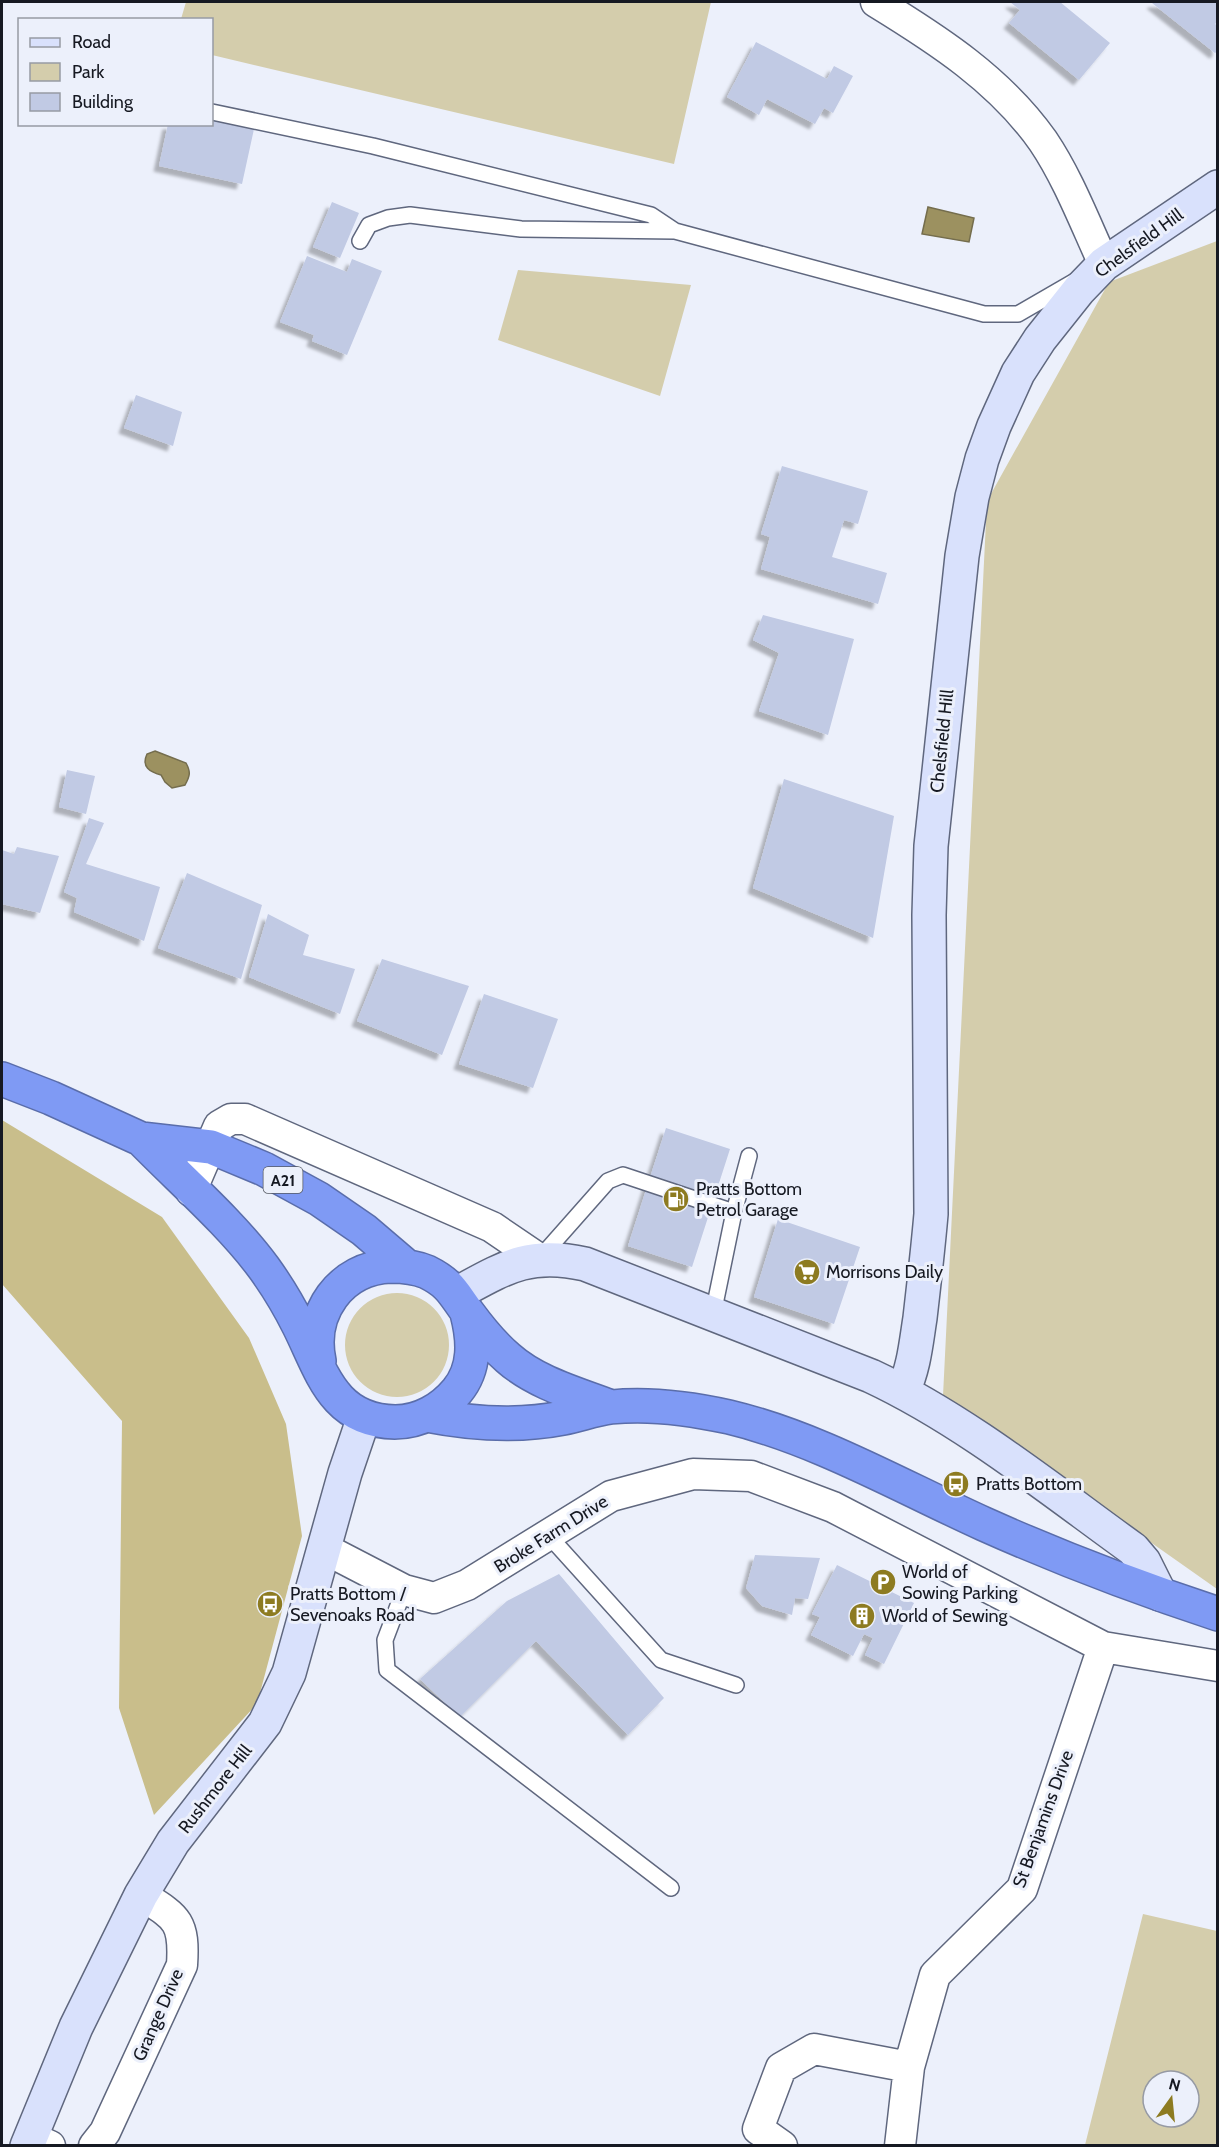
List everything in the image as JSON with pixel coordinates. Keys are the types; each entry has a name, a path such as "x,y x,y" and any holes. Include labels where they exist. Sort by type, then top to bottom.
{"highway":[{"name":"A21","path":"2,1079 51,1098 141,1139 211,1147 264,1169 319,1199 364,1230 405,1266"},
{"name":"A21","path":"141,1139 237,1236 262,1266 299,1325 321,1372"},
{"path":"462,1304 473,1336 472,1361 463,1383 448,1402 428,1415 405,1422 381,1422 364,1417 342,1403 329,1389 321,1372 315,1345 320,1318 333,1295 352,1277 378,1267 405,1266 424,1271 441,1280 462,1304 507,1358 533,1375 611,1407"},
{"path":"428,1415 467,1423 513,1424 562,1419 611,1407 670,1408 750,1423 853,1463 987,1525 1160,1594 1218,1614"}],"street":[{"path":"876,2 954,52 991,82 1019,112 1043,142 1054,161 1104,264"},
{"name":"Chelsfield Hill","path":"903,1391 910,1377 914,1359 928,1257 931,1214 929,915 931,846 966,525 982,459 1018,373 1040,339 1079,290 1104,264 1218,187"},
{"path":"191,1191 219,1126 231,1119 245,1119 492,1227 539,1259"},
{"path":"462,1304 513,1265 539,1259 562,1259 585,1264 830,1359 903,1391 982,1442 1133,1549 1144,1562 1160,1594"},
{"name":"Rushmore Hill","path":"36,2142 76,2027 141,1895 173,1842 266,1723 289,1673 326,1549 345,1473 364,1417"},
{"name":"Broke Farm Drive","path":"326,1549 404,1590 434,1598 467,1585 611,1496 693,1474 751,1476 833,1507 1103,1647 1218,1666"},
{"name":"St Benjamins Drive","path":"900,2145 909,2067 935,1976 1022,1889 1103,1647"},
{"name":"Grange Drive","path":"94,2145 105,2132 182,1965 184,1944 180,1925 170,1913 141,1895"},
{"path":"782,2145 758,2129 781,2068 813,2049 909,2067"}],"lane":[{"path":"213,112 373,146 651,215 675,231"},
{"path":"360,241 369,225 388,218 410,214 521,229 675,231 984,314 1018,314 1104,264"},
{"path":"713,1314 734,1212 749,1156"},
{"path":"539,1259 608,1181 624,1175 734,1212"},
{"path":"549,1536 662,1660 736,1685"},
{"path":"404,1590 385,1640 387,1670 671,1888"}],"green space":[{"path":"186,2 711,2 674,164 213,55 213,18 181,18"},
{"path":"1217,241 1217,1589 943,1396 987,501 1109,282"},
{"path":"518,270 691,285 660,396 498,340"},
{"path":"397,1293 417,1297 434,1308 445,1325 449,1345 445,1365 434,1382 417,1393 397,1397 377,1393 360,1382 349,1365 345,1345 349,1325 360,1308 377,1297"},
{"path":"1143,1914 1217,1931 1217,2145 1085,2145"}],"shaded area":[{"path":"928,207 974,218 969,242 922,234"},
{"path":"155,751 186,763 189,774 185,785 172,788 161,775 146,766 147,754"},
{"path":"2,1120 162,1217 249,1338 286,1424 302,1536 257,1704 154,1815 119,1708 122,1421 2,1284"}],"building":[{"path":"1010,2 1060,2 1110,43 1079,80 1009,23 1020,10"},
{"path":"1218,2 1218,21 1215,24 1218,26 1218,51 1215,53 1152,3"},
{"path":"756,42 827,79 834,66 853,76 833,113 824,108 815,124 767,99 759,115 727,97"},
{"path":"213,120 254,129 242,184 159,166 168,126 213,126"},
{"path":"332,202 359,213 340,258 313,247"},
{"path":"307,256 347,272 352,259 382,271 347,355 312,341 314,335 280,322"},
{"path":"136,395 182,412 173,446 124,428"},
{"path":"782,466 868,491 858,524 844,520 832,557 887,573 878,604 761,569 770,537 761,534"},
{"path":"763,615 854,639 828,735 759,711 779,653 753,640"},
{"path":"67,770 95,776 86,814 59,807"},
{"path":"784,779 894,816 873,938 753,888"},
{"path":"89,818 104,823 86,864 160,887 144,941 74,912 77,898 64,892"},
{"path":"17,847 59,856 40,913 2,904 2,850 14,854"},
{"path":"187,873 262,905 241,979 158,948"},
{"path":"268,914 309,935 303,955 355,969 340,1014 249,977"},
{"path":"382,959 469,986 442,1055 357,1021"},
{"path":"484,994 558,1019 533,1088 459,1064"},
{"path":"666,1128 730,1149 692,1267 628,1246"},
{"name":"Morrisons Daily","path":"778,1219 860,1247 834,1324 754,1297"},
{"path":"755,1555 820,1558 808,1599 795,1598 792,1615 762,1606 746,1588"},
{"name":"World of Sewing","path":"837,1565 914,1603 884,1664 865,1655 873,1638 864,1634 853,1656 811,1635 820,1617 812,1614"},
{"path":"559,1574 664,1698 628,1735 536,1641 460,1717 420,1679 507,1601"}],"place":[{"name":"Pratts Bottom Petrol Garage","path":"676,1199"},
{"name":"Morrisons Daily","path":"807,1272"},
{"name":"Pratts Bottom","path":"956,1484"},
{"name":"World of Sowing Parking","path":"883,1582"},
{"name":"Pratts Bottom / Sevenoaks Road","path":"270,1604"},
{"name":"World of Sewing","path":"862,1616"}]}
